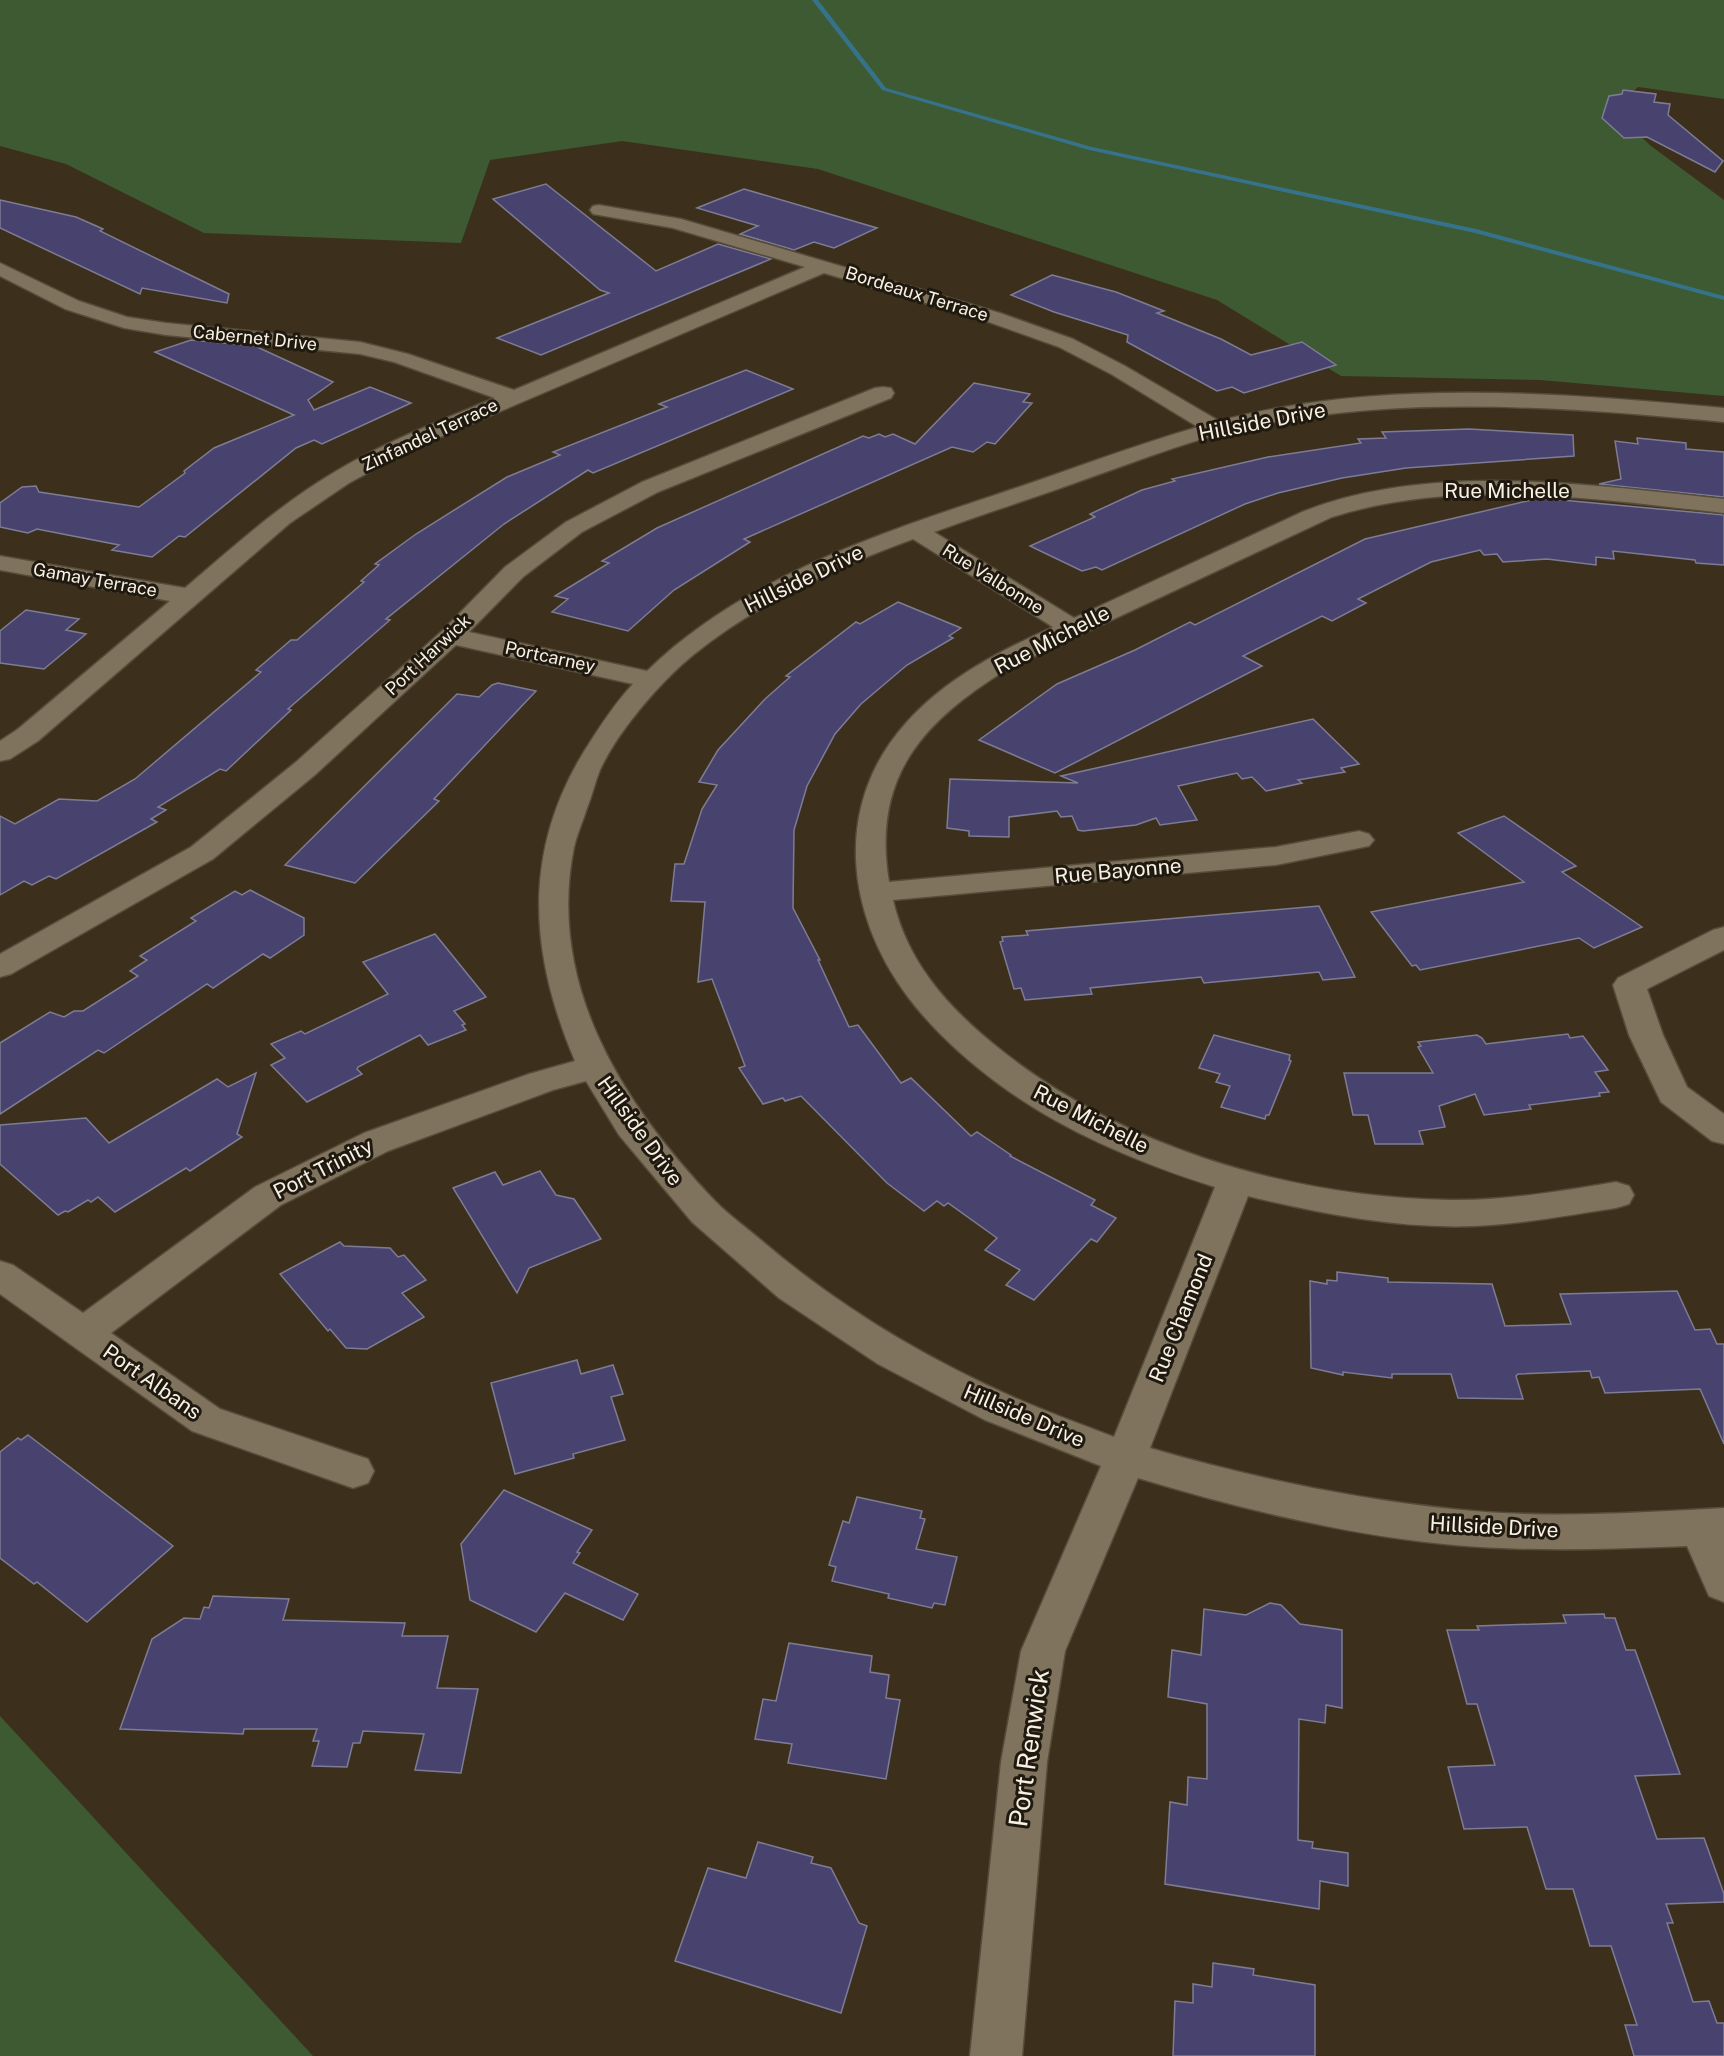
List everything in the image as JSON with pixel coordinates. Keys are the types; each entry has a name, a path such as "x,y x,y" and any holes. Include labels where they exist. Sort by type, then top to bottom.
{"street":[{"name":"Bordeaux Terrace","path":"599,210 675,223 993,317 1066,343 1118,370 1216,428"},
{"name":"Zinfandel Terrace","path":"0,753 28,735 282,518 341,478 404,444 825,266"},
{"name":"Cabernet Drive","path":"0,269 72,305 124,322 187,331 360,348 401,357 514,397"},
{"name":"Port Harwick","path":"0,967 202,853 294,779 451,636 514,572 543,549 598,513 650,487 883,393"},
{"name":"Hillside Drive","path":"1713,1527 1531,1532 1448,1526 1365,1515 1284,1500 1203,1481 1126,1457 1047,1428 962,1390 903,1360 839,1321 782,1281 732,1239 688,1197 644,1145 595,1067 574,1021 561,976 555,933 554,901 558,851 568,812 601,742 624,710 650,680 699,637 758,598 826,564 915,530 1216,428 1335,408 1463,399 1572,402 1724,415"},
{"name":"Rue Michelle","path":"1616,1194 1491,1214 1428,1213 1362,1206 1298,1195 1236,1180 1178,1161 1115,1136 1039,1094 987,1060 938,1013 900,966 886,934 870,863 871,825 882,780 896,754 915,730 937,708 1008,657 1321,513 1376,500 1436,491 1521,488 1550,488 1724,506"},
{"name":"Rue Valbonne","path":"915,530 1072,628"},
{"name":"Gamay Terrace","path":"0,562 190,597"},
{"name":"Portcarney","path":"451,636 650,680"},
{"name":"Rue Bayonne","path":"876,892 1276,856 1359,840"},
{"path":"1724,937 1629,985 1646,1035 1673,1094 1724,1132"},
{"name":"Port Trinity","path":"84,1334 268,1196 376,1142 541,1082 595,1067"},
{"name":"Rue Chamond","path":"1126,1457 1236,1180"},
{"name":"Port Albans","path":"0,1275 206,1420 353,1471"},
{"name":"Port Renwick","path":"996,2056 1024,1762 1043,1651 1126,1457"},
{"path":"1713,1527 1724,1582"}],"green space":[{"path":"0,0 1724,0 1724,99 1638,87 1612,109 1651,146 1724,200 1724,396 1540,380 1341,376 1217,300 818,169 622,141 490,160 461,243 204,233 66,164 0,146"},
{"path":"0,1716 313,2056 0,2056"}],"building":[{"path":"1623,90 1656,94 1654,102 1670,104 1668,115 1723,161 1715,172 1647,137 1624,138 1602,118 1609,96 1622,94"},
{"path":"546,184 656,271 718,244 771,259 541,355 497,338 609,293 600,290 493,199"},
{"path":"744,189 877,228 834,248 814,242 794,250 740,234 758,226 697,208"},
{"path":"0,200 76,217 103,229 100,231 229,294 227,303 142,288 140,294 0,228"},
{"path":"1052,275 1116,292 1164,311 1157,313 1221,339 1251,355 1302,342 1336,365 1244,393 1232,387 1217,391 1127,342 1128,335 1054,312 1011,295"},
{"path":"191,340 255,346 333,382 308,400 314,410 370,387 411,403 322,444 314,440 296,448 185,537 179,536 152,557 112,550 119,545 37,529 28,533 0,527 0,503 22,487 36,486 39,492 139,507 214,448 294,415 155,352"},
{"path":"746,370 793,389 593,473 588,470 504,524 386,619 390,620 288,709 291,710 226,771 220,769 158,807 166,810 151,819 157,822 56,879 49,876 32,885 24,881 0,895 0,816 15,824 59,799 97,801 135,779 261,672 256,670 291,640 297,640 364,582 361,581 379,565 375,564 416,534 507,477 560,455 553,452 667,407 659,404"},
{"path":"974,383 1030,394 1023,402 1032,403 995,444 987,442 973,452 952,447 744,539 750,542 674,590 628,631 552,612 568,599 555,596 609,563 602,561 657,528 863,436 869,438 879,434 885,437 893,434 915,444"},
{"path":"1469,429 1573,435 1574,456 1406,468 1342,478 1278,493 1245,504 1102,570 1096,567 1082,571 1030,546 1095,517 1090,514 1142,490 1175,481 1172,479 1268,457 1361,443 1358,439 1386,438 1382,432"},
{"path":"1637,438 1686,443 1686,449 1724,452 1724,497 1599,484 1621,479 1615,441 1638,444"},
{"path":"1540,498 1724,515 1724,565 1613,551 1614,559 1596,557 1596,565 1547,559 1503,562 1497,554 1484,555 1480,550 1431,562 1358,599 1366,603 1332,621 1322,616 1243,656 1262,666 1055,773 979,740 1057,684 1135,650 1190,622 1195,625 1365,539"},
{"path":"898,602 961,628 949,636 953,638 907,665 861,704 835,734 807,786 794,830 793,908 820,960 818,960 849,1027 858,1025 901,1083 911,1078 971,1136 977,1132 1010,1156 1095,1200 1091,1205 1116,1218 1097,1242 1091,1239 1034,1300 1006,1285 1020,1270 985,1250 997,1238 948,1203 944,1206 937,1201 924,1211 887,1183 801,1096 763,1104 739,1068 745,1066 712,979 698,982 705,902 671,901 675,864 684,864 702,809 717,785 699,782 718,750 765,699 790,677 786,676 856,622 860,624"},
{"path":"26,610 79,619 66,630 86,634 44,669 0,663 0,631"},
{"path":"498,683 536,691 434,799 439,801 355,883 285,865 457,694 479,697 492,685"},
{"path":"1313,719 1359,764 1341,768 1345,772 1298,780 1302,783 1266,791 1252,777 1242,779 1237,773 1178,786 1197,820 1160,825 1156,818 1136,825 1083,831 1078,830 1072,816 1061,817 1057,811 1009,817 1009,837 969,836 969,831 947,828 950,779 1078,783 1061,776"},
{"path":"1504,816 1576,866 1562,872 1642,927 1594,948 1579,938 1420,970 1416,965 1412,966 1371,912 1524,882 1458,833"},
{"path":"250,890 304,918 304,935 270,958 263,954 213,988 207,984 104,1053 98,1050 0,1114 0,1043 50,1012 64,1017 74,1011 83,1011 138,976 130,971 147,960 140,956 196,921 191,918 235,891 242,895"},
{"path":"1319,906 1355,977 1323,980 1319,972 1204,983 1201,977 1090,988 1092,994 1025,1000 1021,988 1014,989 1000,942 1003,941 1002,937 1028,935 1026,931"},
{"path":"435,934 486,997 454,1011 465,1024 462,1025 466,1030 428,1045 420,1035 358,1067 357,1069 362,1074 307,1102 271,1065 285,1058 271,1044 301,1031 305,1034 388,994 363,962"},
{"path":"1568,1034 1570,1038 1583,1036 1608,1070 1595,1072 1609,1092 1599,1093 1600,1096 1529,1105 1531,1109 1484,1115 1475,1094 1439,1106 1445,1127 1419,1131 1423,1144 1375,1144 1368,1115 1353,1115 1344,1073 1433,1073 1418,1047 1421,1046 1418,1042 1477,1035 1486,1044"},
{"path":"1214,1035 1290,1055 1289,1060 1291,1061 1269,1115 1266,1115 1265,1119 1221,1107 1230,1086 1216,1082 1220,1074 1199,1068"},
{"path":"256,1073 237,1134 242,1137 190,1171 186,1168 115,1212 98,1197 58,1215 0,1164 0,1125 86,1118 109,1143 217,1079 228,1087"},
{"path":"540,1171 556,1195 574,1199 601,1239 529,1268 517,1293 453,1188 495,1172 503,1185"},
{"path":"340,1242 344,1246 390,1248 398,1257 404,1255 426,1280 402,1293 424,1317 367,1349 346,1348 330,1329 328,1331 280,1274"},
{"path":"1337,1272 1388,1278 1388,1282 1492,1284 1505,1326 1571,1324 1560,1294 1677,1291 1695,1330 1710,1329 1717,1344 1724,1344 1724,1444 1700,1389 1605,1393 1599,1377 1592,1378 1590,1371 1518,1374 1516,1376 1523,1399 1458,1398 1451,1374 1392,1374 1392,1378 1343,1372 1343,1375 1311,1368 1310,1281 1327,1284 1327,1280 1337,1281"},
{"path":"577,1360 581,1374 613,1365 623,1394 611,1397 625,1440 573,1454 574,1458 515,1474 491,1383"},
{"path":"28,1435 173,1546 87,1622 37,1582 34,1584 0,1558 0,1452 18,1438 21,1440"},
{"path":"504,1490 592,1530 577,1552 580,1553 573,1563 638,1594 623,1620 565,1593 536,1632 470,1600 461,1544"},
{"path":"857,1497 922,1511 920,1518 925,1519 916,1549 957,1557 945,1605 934,1603 932,1608 888,1598 889,1594 832,1581 836,1567 829,1565 843,1521 849,1523"},
{"path":"213,1596 289,1599 283,1620 405,1623 402,1636 448,1636 437,1688 478,1689 461,1773 415,1770 424,1734 363,1731 360,1743 353,1743 347,1767 312,1766 319,1741 313,1741 317,1729 244,1729 243,1734 120,1729 152,1639 184,1618 200,1619 204,1607 209,1608"},
{"path":"1270,1603 1281,1605 1300,1624 1342,1630 1342,1708 1326,1705 1325,1723 1299,1719 1298,1840 1313,1842 1312,1848 1348,1853 1348,1886 1320,1881 1319,1909 1165,1884 1170,1802 1187,1805 1188,1777 1207,1779 1207,1704 1168,1697 1172,1650 1201,1655 1204,1609 1246,1615"},
{"path":"1604,1614 1605,1618 1615,1618 1626,1650 1635,1650 1680,1774 1635,1776 1657,1839 1704,1838 1724,1894 1724,1902 1666,1904 1673,1923 1667,1923 1693,2002 1709,2001 1717,2023 1724,2023 1724,2056 1634,2056 1625,2025 1637,2025 1611,1946 1590,1946 1573,1889 1546,1889 1527,1827 1464,1829 1448,1767 1495,1765 1477,1704 1467,1704 1447,1630 1479,1630 1477,1626 1566,1623 1563,1615"},
{"path":"789,1643 872,1656 870,1672 889,1675 886,1698 900,1700 886,1779 788,1763 792,1744 755,1739 763,1699 776,1701"},
{"path":"758,1842 813,1857 811,1863 831,1868 859,1923 867,1926 841,2013 675,1961 708,1868 746,1878"},
{"path":"1213,1963 1254,1969 1253,1975 1315,1985 1315,2056 1173,2056 1175,2001 1193,2003 1193,1984 1212,1987"}],"waterway":[{"path":"815,0 884,89 1091,149 1476,231 1724,298"}]}
